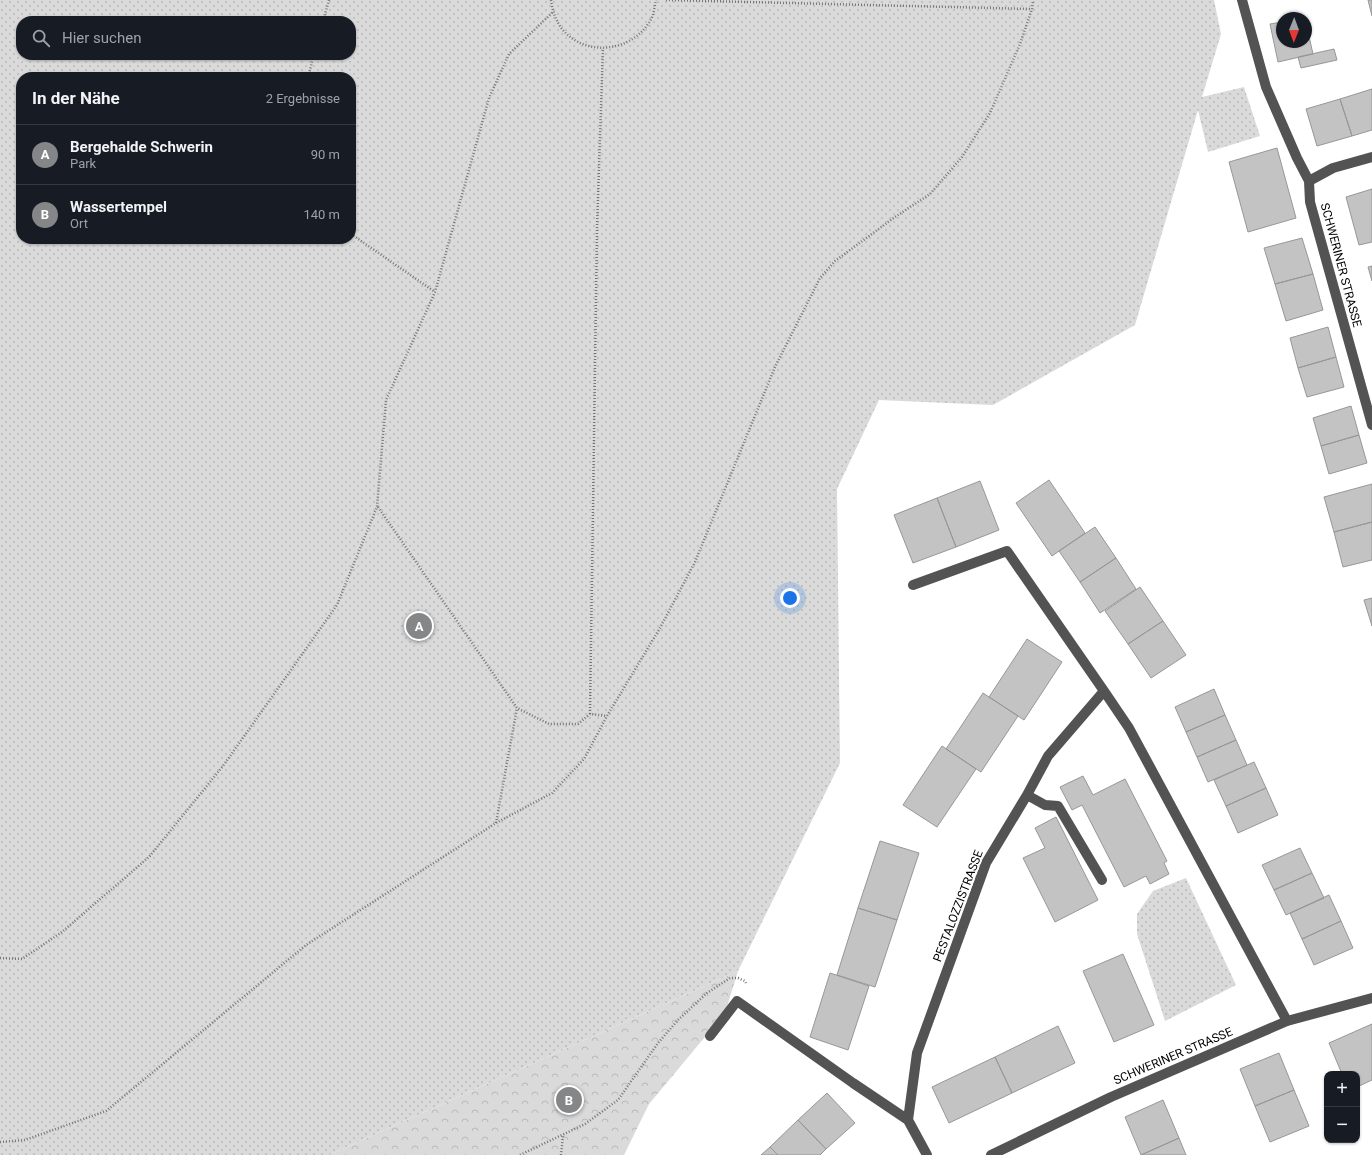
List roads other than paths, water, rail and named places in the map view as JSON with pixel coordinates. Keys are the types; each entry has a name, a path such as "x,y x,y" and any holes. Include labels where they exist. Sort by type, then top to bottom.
{"street":[{"path":"1242,0 1266,87 1297,158 1309,181 1332,168 1372,157"},
{"name":"SCHWERINER STRASSE","path":"1309,181 1310,202 1372,425"},
{"path":"913,585 1007,552 1129,728 1287,1021"},
{"name":"PESTALOZZISTRASSE","path":"908,1120 917,1052 986,862 1027,795 1048,756 1104,692"},
{"path":"1027,795 1046,805 1058,806 1102,880"},
{"name":"SCHWERINER STRASSE","path":"991,1155 1111,1097 1287,1021 1372,998"},
{"path":"710,1036 737,1001 749,1008 853,1084 908,1120 926,1155"}],"place":[{"name":"Bergehalde Schwerin","path":"419,626"},
{"name":"Wassertempel","path":"569,1100"}]}
